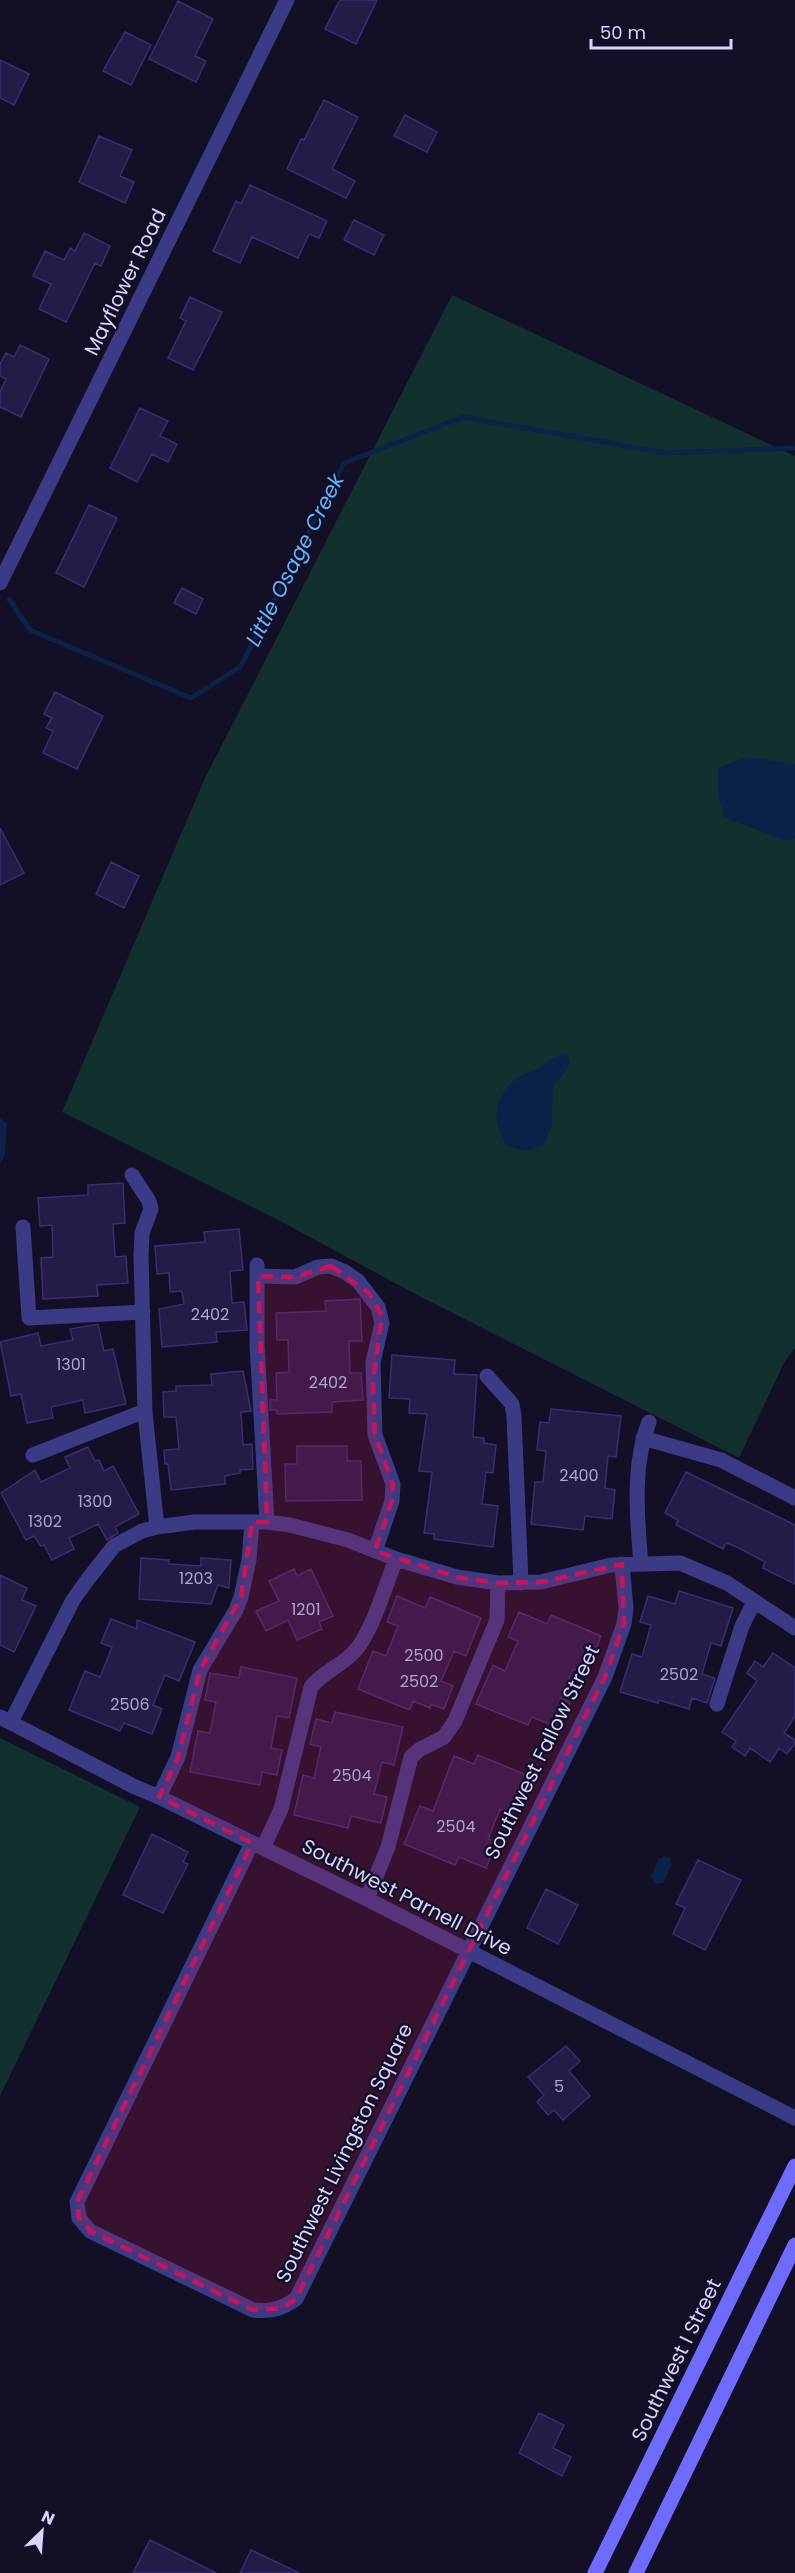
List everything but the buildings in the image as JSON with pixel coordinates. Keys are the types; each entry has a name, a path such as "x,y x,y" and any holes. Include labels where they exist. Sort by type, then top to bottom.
{"main road":[{"name":"Southwest I Street","path":"595,2573 795,2166"},
{"path":"636,2573 795,2245"}],"street":[{"name":"Mayflower Road","path":"0,583 287,0"},
{"path":"132,1175 149,1201 150,1209 142,1233 145,1413 157,1527"},
{"path":"23,1227 29,1318 143,1312"},
{"path":"159,1797 180,1751 200,1670 236,1610 241,1597 260,1522 257,1270 295,1277 318,1267 330,1266 358,1281 378,1307 382,1323 373,1362 375,1435 393,1484 392,1501 375,1551"},
{"path":"487,1376 512,1404 514,1416 521,1583"},
{"path":"33,1455 137,1414 145,1413"},
{"path":"641,1564 637,1520 640,1452 649,1422"},
{"path":"643,1438 721,1460 795,1498"},
{"path":"5,1719 73,1600 114,1546 142,1531 195,1522 260,1522 348,1540 396,1559 457,1577 498,1583 541,1582 622,1564 680,1563 727,1583 795,1628"},
{"name":"Southwest Livingston Square","path":"396,1559 368,1629 357,1650 320,1676 311,1686 280,1809 257,1845 84,2183 77,2202 79,2218 90,2231 253,2310 268,2312 283,2308 296,2299 468,1951"},
{"name":"Southwest Fallow Street","path":"468,1951 617,1648 626,1608 622,1564"},
{"path":"367,1899 388,1847 411,1757 419,1750 444,1737 450,1730 497,1620 498,1583"},
{"path":"717,1704 742,1626 754,1602"},
{"name":"Southwest Parnell Drive","path":"5,1719 133,1786 367,1899 795,2118"}],"highlighted area":[{"path":"331,1266 369,1293 382,1316 373,1381 375,1435 393,1484 392,1501 375,1551 457,1577 498,1583 541,1582 622,1564 624,1624 605,1677 296,2299 283,2308 253,2310 90,2231 79,2218 77,2202 252,1843 159,1797 178,1757 200,1670 241,1597 252,1522 267,1522 258,1276 295,1277"}],"green space":[{"path":"452,295 795,456 795,1348 785,1361 739,1458 417,1295 282,1222 62,1112 205,778"},
{"path":"0,1738 140,1807 0,2096"}],"water":[{"path":"747,757 795,764 795,839 784,840 725,818 718,795 718,768"},
{"path":"567,1053 570,1062 563,1075 553,1085 552,1126 544,1145 525,1151 507,1146 501,1136 496,1117 500,1098 505,1090 522,1075"},
{"path":"0,1118 7,1123 5,1155 0,1164"},
{"path":"664,1856 670,1857 672,1864 663,1883 655,1884 651,1876 659,1859"}],"waterway":[{"name":"Little Osage Creek","path":"9,599 30,630 191,698 241,666 344,463 463,417 666,453 795,448"}]}
